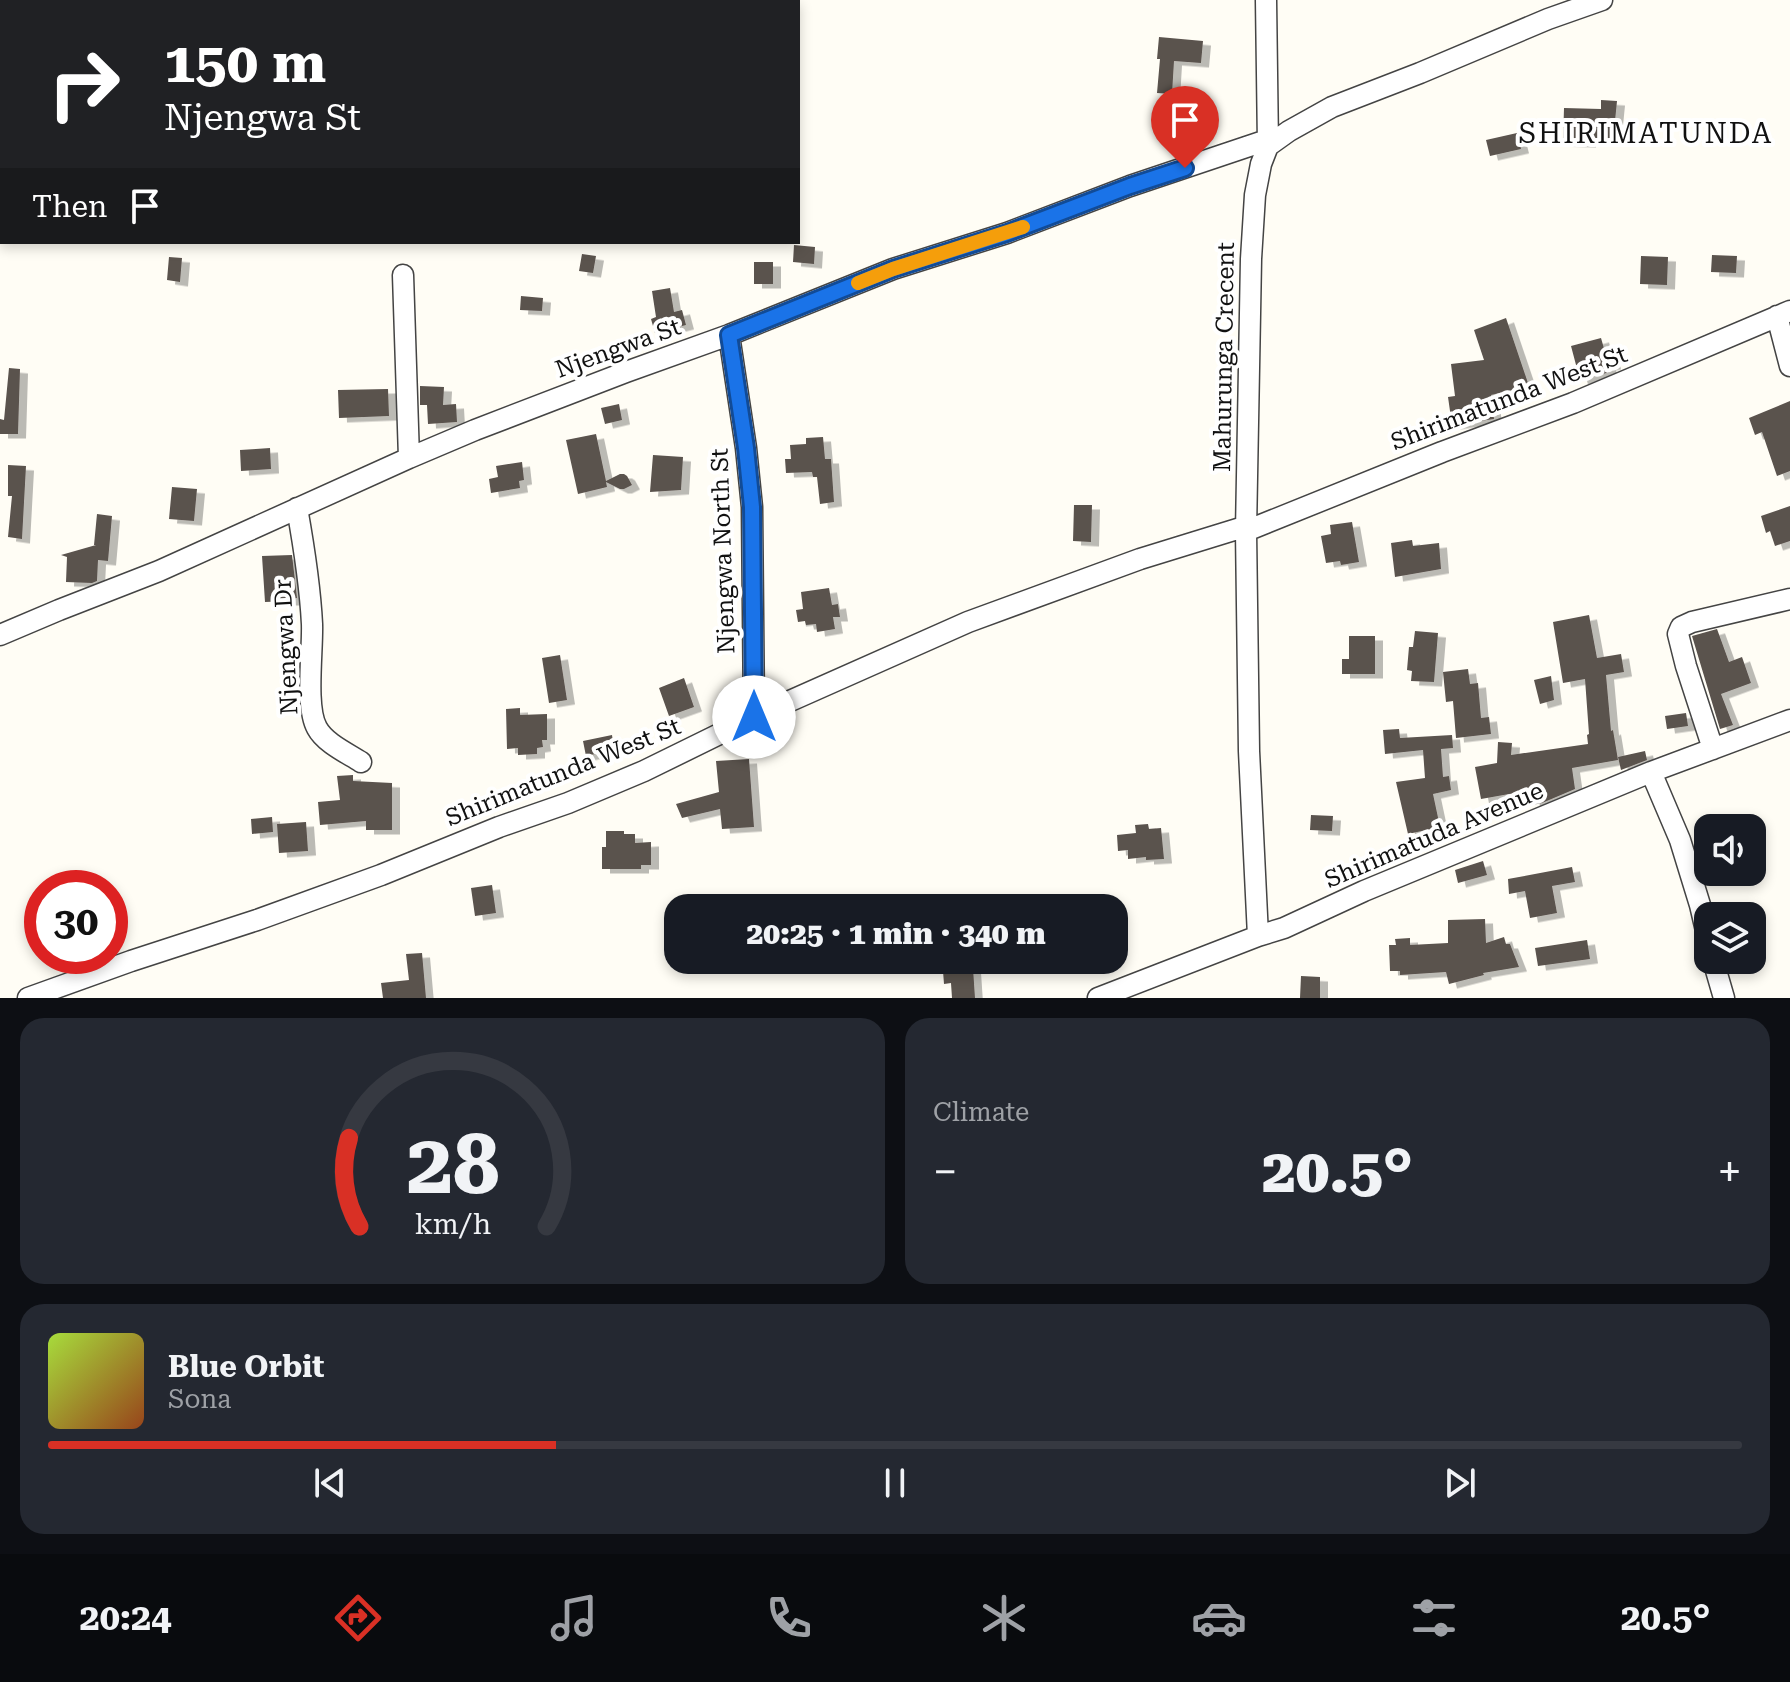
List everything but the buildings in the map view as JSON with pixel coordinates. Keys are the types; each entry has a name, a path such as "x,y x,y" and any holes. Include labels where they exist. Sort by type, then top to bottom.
{"street":[{"name":"Mahurunga Crecent","path":"1258,936 1249,751 1247,529 1251,259 1255,195 1268,143 1266,0"},
{"path":"1268,143 1332,107 1602,0"},
{"name":"Njengwa St","path":"0,635 159,571 475,430 729,335 893,269 1007,233 1130,186 1268,143"},
{"path":"403,275 409,458"},
{"path":"1784,314 1790,366"},
{"name":"Shirimatunda West St","path":"28,998 257,920 568,803 968,622 1140,559 1247,529 1573,403 1784,314"},
{"name":"Njengwa North St","path":"729,335 752,507 754,717"},
{"name":"Njengwa Dr","path":"297,508 309,572 312,716 318,730 328,741 361,762"},
{"path":"1713,749 1686,666 1678,634 1681,627 1790,599"},
{"name":"Shirimatuda Avenue","path":"1098,998 1284,928 1364,891 1651,772 1790,720"},
{"path":"1651,772 1680,840 1699,902"},
{"path":"1717,974 1724,998"}],"slow traffic":[{"path":"858,283 1023,227"}],"district":[{"name":"SHIRIMATUNDA","path":"1646,133"}],"route":[{"path":"754,717 752,507 729,335 893,269 1007,233 1185,168"}]}
